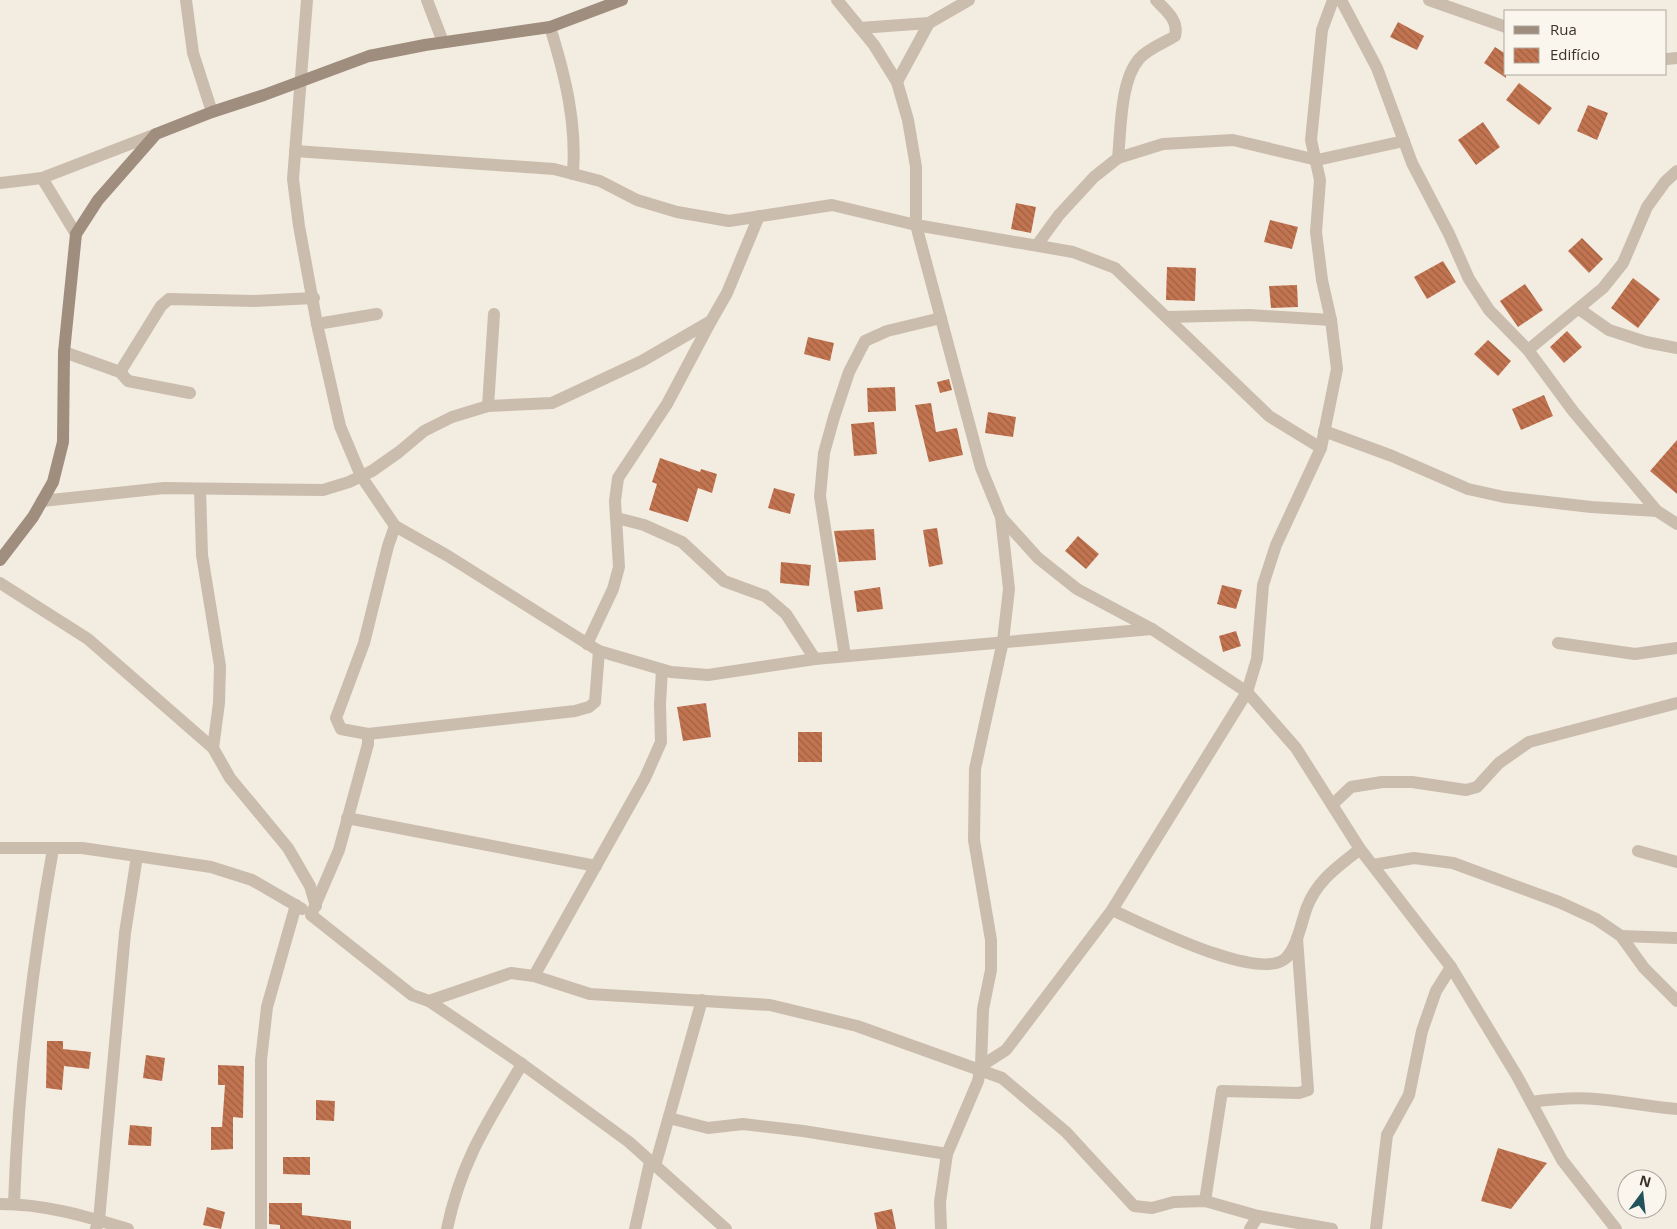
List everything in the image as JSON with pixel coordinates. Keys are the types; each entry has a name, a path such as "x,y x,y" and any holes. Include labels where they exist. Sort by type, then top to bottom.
{"street":[{"path":"186,0 193,53 212,112"},
{"path":"307,0 293,179 299,226 314,298 317,324 340,426 361,476 395,526 448,556 599,652 662,670 708,675 815,659 1152,629"},
{"path":"427,0 443,42"},
{"path":"0,183 42,178 212,112 369,56 443,42 550,27 622,0"},
{"path":"837,0 874,45 896,82 908,120 916,167 916,225 981,468 1001,517 1009,589 1003,641 975,768 974,840 991,940 990,970 983,1009 981,1068 978,1081 947,1154 940,1202 940,1229"},
{"path":"860,28 929,23 969,0"},
{"path":"1118,158 1123,106 1129,77 1139,58 1176,36 1177,28 1174,20 1156,0"},
{"path":"981,1068 1006,1050 1112,910 1247,692 1256,659 1263,585 1276,545 1321,448 1337,368 1316,232 1320,180 1311,140 1320,40 1333,0"},
{"path":"1341,0 1377,68 1404,141 1468,278 1489,310 1528,350 1573,411 1658,511 1677,524"},
{"path":"1429,0 1504,26"},
{"path":"896,82 929,23"},
{"path":"550,27 568,88 574,156 573,174"},
{"path":"0,560 33,517 53,482 63,442 64,352 76,234 98,200 156,134"},
{"path":"1037,245 1059,215 1094,177 1118,158 1163,144 1233,140 1317,160 1404,141"},
{"path":"295,152 554,169 600,181 637,200 677,212 729,221 832,205 916,225 1073,252 1115,268 1218,370 1269,416 1321,448"},
{"path":"1528,350 1603,288 1623,263 1637,235 1647,208 1665,182 1677,171"},
{"path":"42,178 76,234"},
{"path":"587,644 613,590 619,567 615,501 618,478 666,404 727,294 759,216"},
{"path":"120,372 161,306 169,299 254,301 314,298"},
{"path":"1579,308 1610,330 1646,342 1677,348"},
{"path":"317,324 377,314"},
{"path":"488,406 494,314"},
{"path":"1167,318 1248,315 1331,320"},
{"path":"845,656 820,496 824,453 834,417 849,372 865,341 887,331 941,318"},
{"path":"42,501 164,488 323,490 361,476 399,452 424,431 452,417 488,406 552,403 642,361 711,321"},
{"path":"64,352 120,372 128,381 190,393"},
{"path":"1324,432 1392,456 1468,489 1504,497 1562,504 1658,511"},
{"path":"200,489 202,555 220,666 220,704 213,748"},
{"path":"1001,517 1038,558 1077,589 1152,629 1247,692 1296,748 1360,849 1452,968 1531,1102 1562,1160 1616,1229"},
{"path":"617,518 644,525 682,542 724,581 765,596 786,614 815,659"},
{"path":"395,526 388,546 364,643 336,718 341,729 368,734 575,711 590,707 595,702 599,652"},
{"path":"0,583 88,639 213,748 230,778 288,848 310,886 313,910"},
{"path":"1558,643 1634,654 1677,648"},
{"path":"534,976 645,778 661,742 660,704 662,670"},
{"path":"1333,804 1351,787 1382,782 1412,782 1466,790 1477,787 1499,763 1529,742 1677,703"},
{"path":"313,910 339,850 366,750 368,734"},
{"path":"347,818 596,866"},
{"path":"0,848 82,848 211,867 252,880 296,905 313,910 412,995 429,1001 522,1064 629,1142 726,1229"},
{"path":"14,1204 16,1123 40,925 53,849"},
{"path":"1112,910 1200,949 1251,963 1270,965 1287,957 1297,938 1308,905 1323,878 1360,849"},
{"path":"1638,851 1677,862"},
{"path":"98,1225 125,933 138,856"},
{"path":"1374,865 1414,858 1453,863 1559,902 1596,919 1621,936 1644,968 1677,1001"},
{"path":"261,1229 262,1052 267,1007 296,905"},
{"path":"1621,936 1677,938"},
{"path":"1205,1201 1222,1091 1299,1093 1308,1090 1297,938"},
{"path":"1376,1229 1387,1135 1402,1111 1408,1095 1422,1031 1436,991 1452,968"},
{"path":"429,1001 511,973 534,976 590,994 770,1005 857,1026 981,1068 1002,1078 1066,1132 1134,1206 1152,1208 1174,1202 1205,1201 1258,1216 1332,1229"},
{"path":"634,1229 669,1118 702,1000"},
{"path":"447,1229 460,1177 470,1153 522,1064"},
{"path":"1531,1102 1563,1098 1596,1099 1647,1107 1677,1109"},
{"path":"669,1118 708,1128 743,1124 803,1131 947,1154"},
{"path":"0,1204 56,1208 98,1225 128,1229"},
{"path":"1250,1229 1258,1216"}],"building":[{"path":"1398,22 1424,36 1417,50 1390,37"},
{"path":"1495,47 1504,53 1504,75 1506,75 1506,78 1484,63"},
{"path":"1519,83 1552,108 1539,125 1506,100"},
{"path":"1588,105 1608,113 1597,140 1577,131"},
{"path":"1483,122 1500,147 1476,165 1458,140"},
{"path":"1016,203 1036,207 1031,233 1011,229"},
{"path":"1270,220 1298,227 1292,249 1264,242"},
{"path":"1582,238 1603,259 1589,273 1568,251"},
{"path":"1443,261 1456,282 1427,299 1414,277"},
{"path":"1167,267 1196,268 1195,301 1166,300"},
{"path":"1633,278 1660,299 1638,328 1611,308"},
{"path":"1525,284 1543,310 1518,327 1500,301"},
{"path":"1297,285 1298,307 1271,308 1269,286"},
{"path":"1567,331 1582,347 1564,363 1550,347"},
{"path":"808,337 834,343 830,361 804,354"},
{"path":"1488,340 1511,361 1498,376 1474,354"},
{"path":"949,379 952,390 940,393 937,382"},
{"path":"895,387 896,411 868,412 867,388"},
{"path":"1544,395 1553,416 1521,430 1512,409"},
{"path":"931,403 936,432 957,428 963,455 929,462 915,405"},
{"path":"988,412 1016,417 1013,437 985,433"},
{"path":"874,422 877,454 854,456 851,424"},
{"path":"1677,440 1677,494 1650,471"},
{"path":"660,458 700,472 701,469 717,474 712,493 698,488 688,522 649,510 657,484 652,482"},
{"path":"774,488 795,494 790,514 768,508"},
{"path":"937,528 943,564 929,567 923,530"},
{"path":"874,529 876,560 839,562 834,531"},
{"path":"1078,536 1099,554 1086,569 1065,551"},
{"path":"781,562 811,565 809,586 780,583"},
{"path":"1222,585 1242,590 1236,609 1217,604"},
{"path":"880,587 883,609 857,612 854,591"},
{"path":"1236,631 1241,646 1223,652 1219,636"},
{"path":"706,703 711,737 683,741 677,707"},
{"path":"798,732 822,732 822,762 798,762"},
{"path":"47,1041 63,1041 63,1049 91,1052 89,1069 64,1066 62,1090 46,1088"},
{"path":"146,1055 165,1058 162,1081 143,1078"},
{"path":"218,1065 244,1066 243,1118 233,1117 233,1149 211,1150 211,1127 222,1127 225,1085 218,1085"},
{"path":"316,1100 335,1101 334,1121 316,1120"},
{"path":"130,1125 152,1127 151,1146 128,1145"},
{"path":"1498,1148 1547,1163 1511,1209 1481,1201"},
{"path":"283,1157 310,1157 310,1175 283,1174"},
{"path":"269,1203 302,1203 302,1215 351,1221 351,1229 280,1229 280,1225 269,1224"},
{"path":"207,1207 225,1212 221,1229 203,1225"},
{"path":"892,1209 896,1229 877,1229 874,1213"}]}
